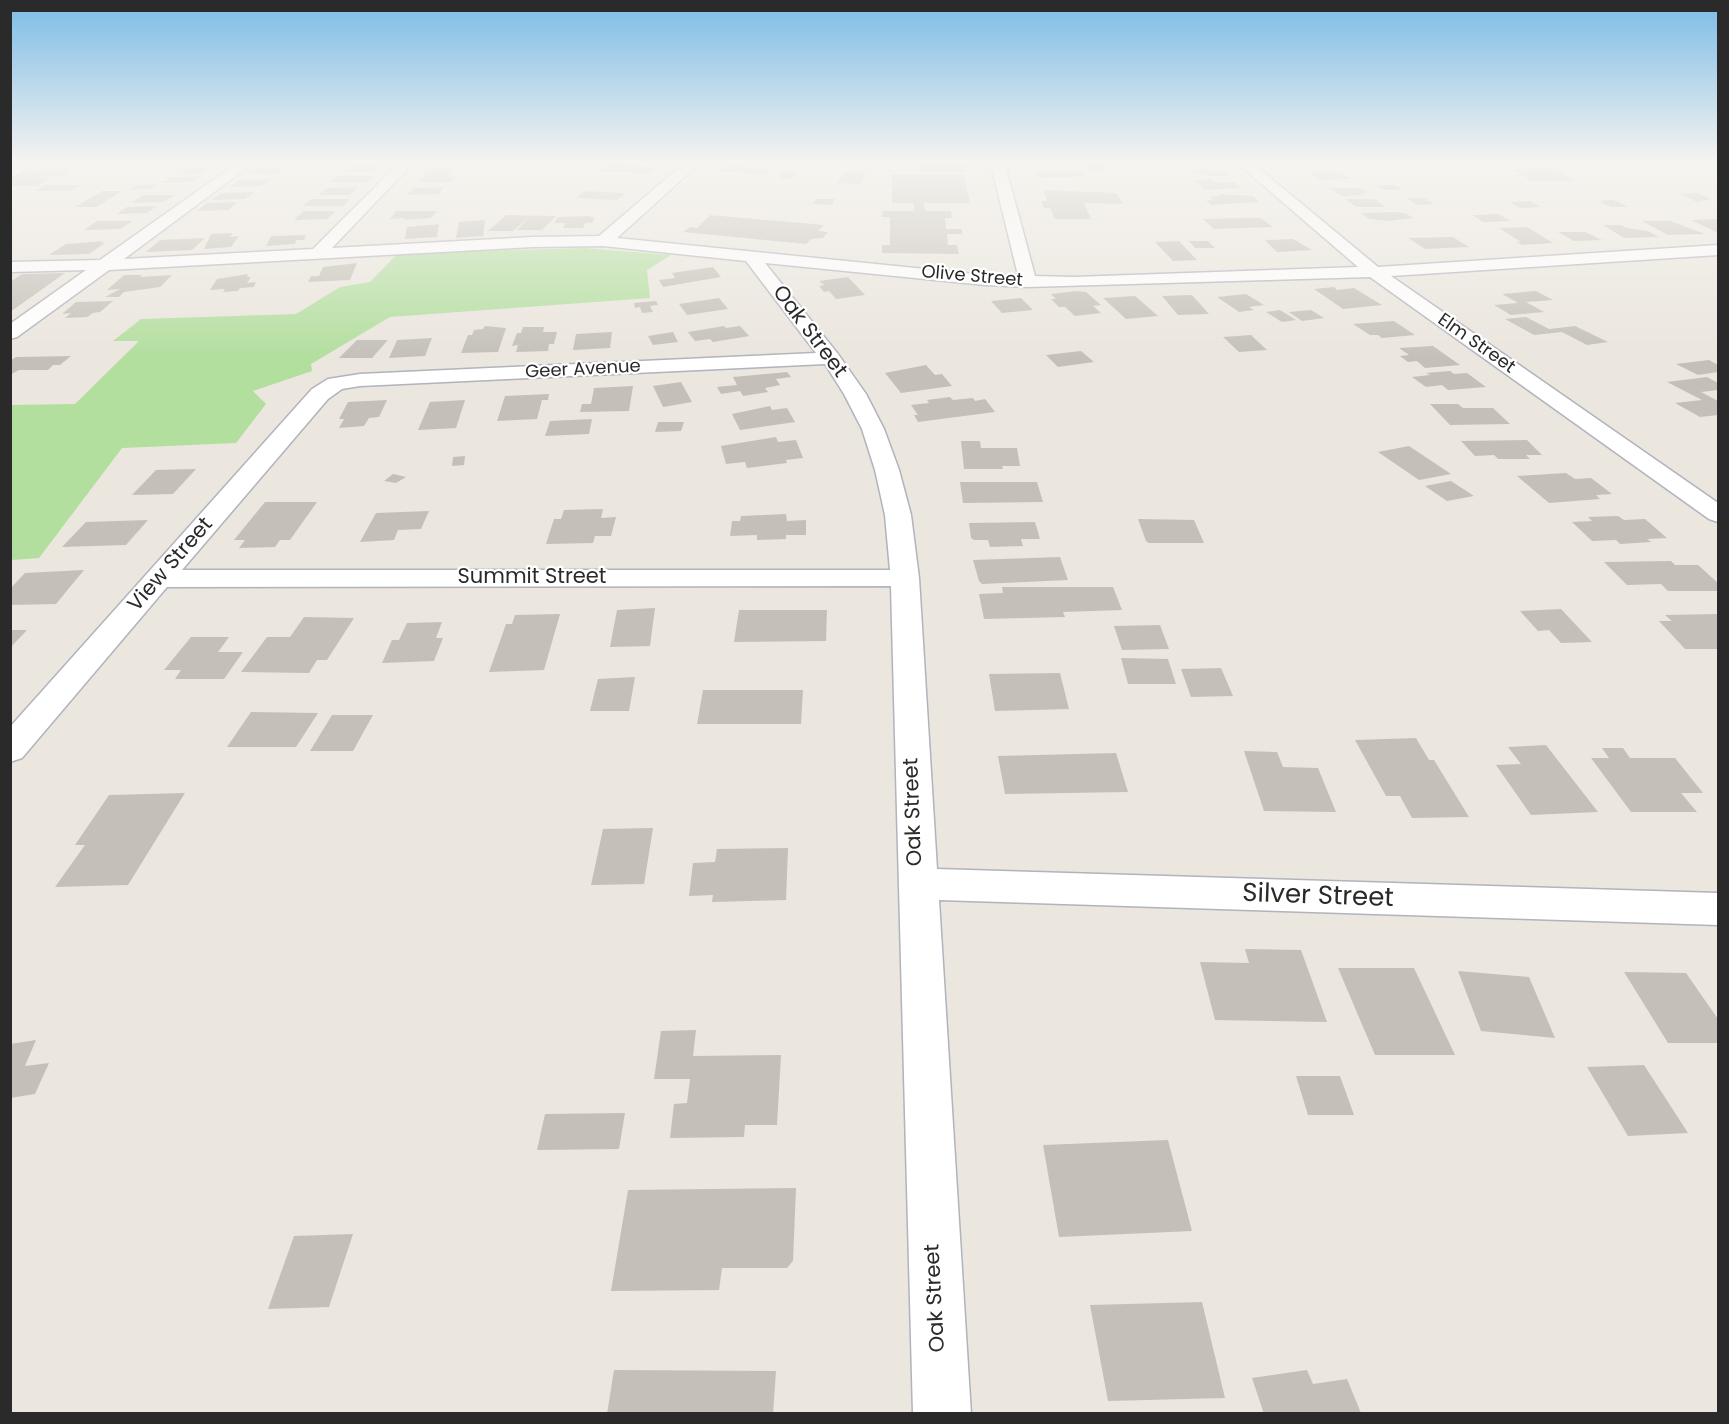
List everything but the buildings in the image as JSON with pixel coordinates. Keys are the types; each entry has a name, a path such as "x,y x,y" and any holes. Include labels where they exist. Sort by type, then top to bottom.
{"street":[{"path":"10,333 156,227"},
{"path":"316,255 343,227"},
{"path":"603,241 619,227"},
{"path":"1014,227 1028,282"},
{"name":"Elm Street","path":"1321,227 1374,272 1719,514"},
{"name":"Olive Street","path":"10,267 104,265 533,242 603,241 985,280 1028,282 1374,272 1719,250"},
{"name":"Oak Street","path":"750,255 831,358 855,394 873,429 887,470 898,516 905,578 942,1413"},
{"name":"Geer Avenue","path":"336,384 360,380 831,358"},
{"name":"View Street","path":"10,750 320,394 336,384"},
{"name":"Summit Street","path":"159,579 905,578"},
{"name":"Silver Street","path":"917,884 1719,909"}],"green space":[{"path":"585,248 671,255 647,270 650,298 390,317 311,364 312,371 253,391 266,404 236,443 122,448 39,558 11,560 11,405 75,404 139,341 113,341 141,319 296,314 340,287 370,282 398,253"}]}
